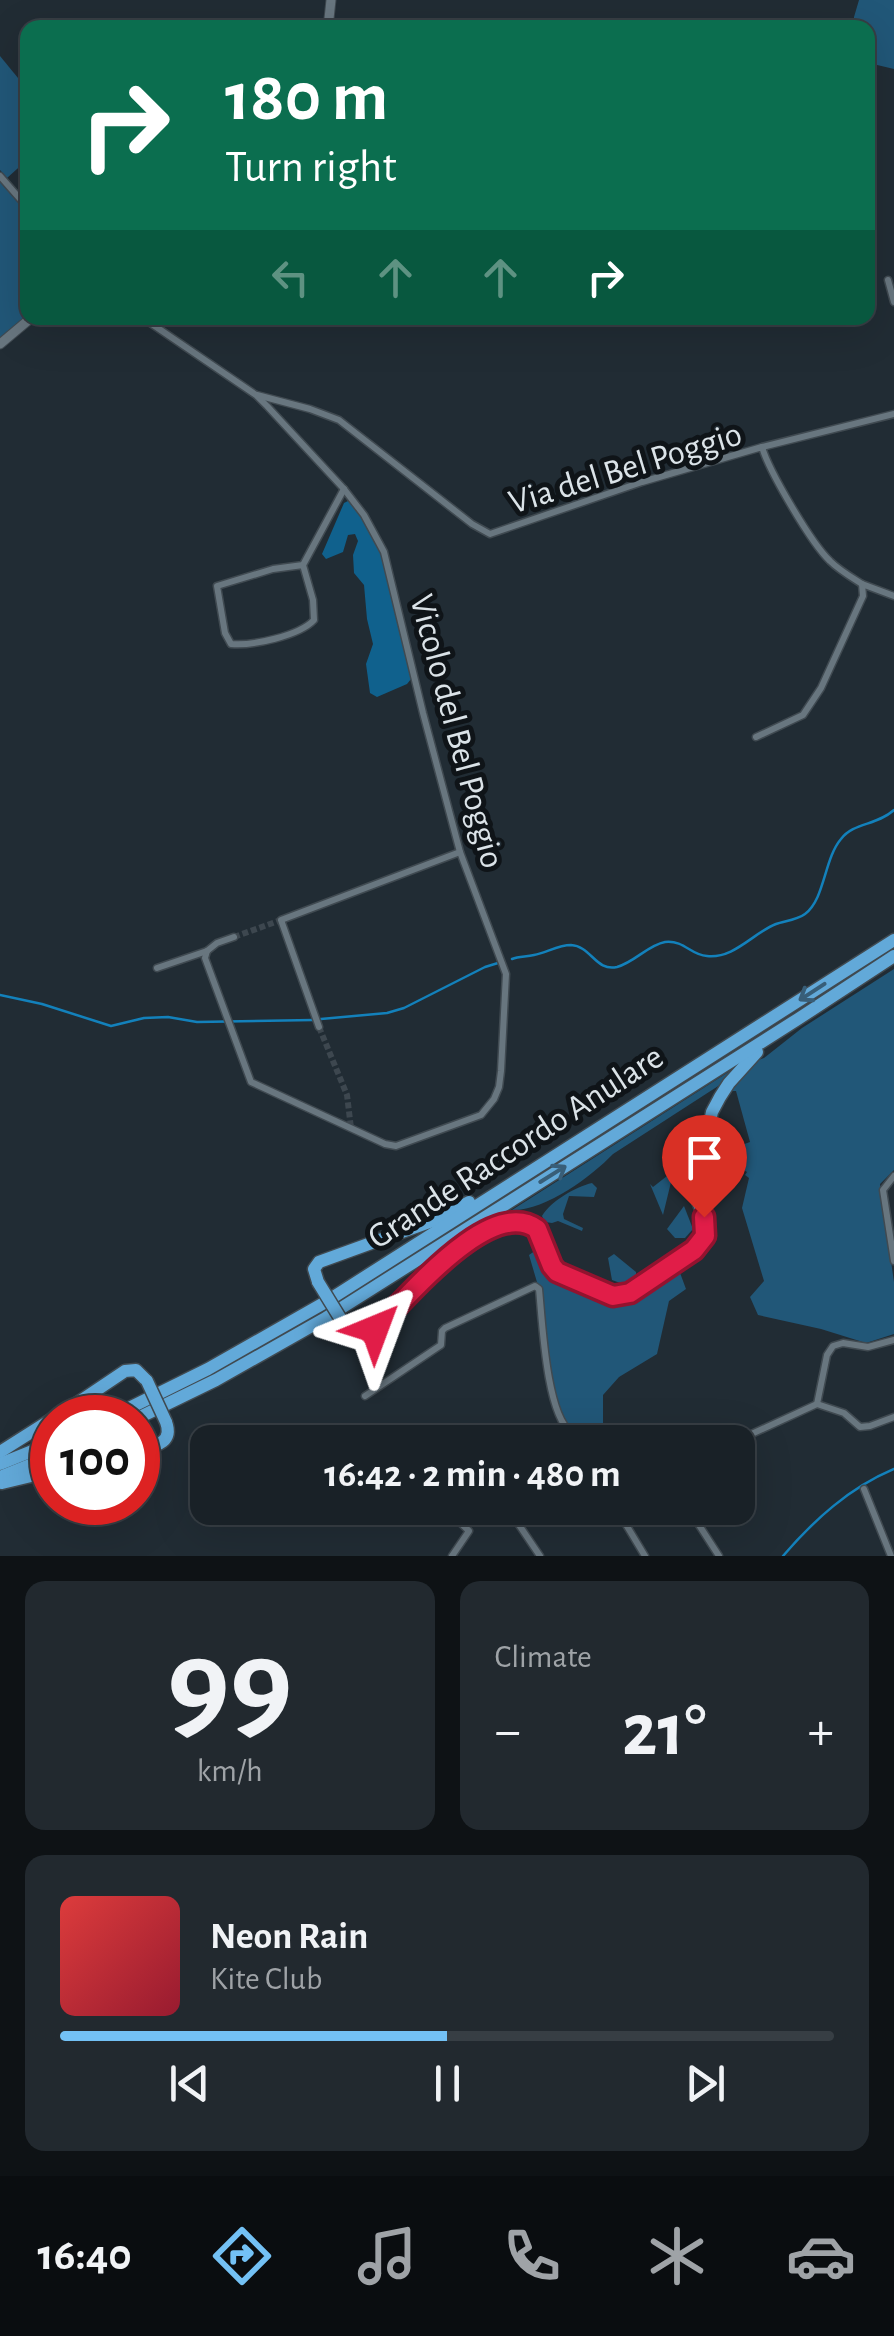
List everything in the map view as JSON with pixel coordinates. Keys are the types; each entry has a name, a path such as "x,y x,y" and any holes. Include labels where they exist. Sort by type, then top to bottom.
{"highway":[{"name":"Grande Raccordo Anulare","path":"155,1395 281,1329 894,940"},
{"name":"Grande Raccordo Anulare","path":"160,1407 324,1319 894,956"},
{"path":"530,1172 432,1221 318,1263 314,1270 318,1282 346,1326 359,1336 373,1330 442,1261 504,1222 521,1221 532,1226 557,1272 613,1296 630,1293 689,1254 706,1233 689,1178 704,1149 712,1112 728,1083 744,1065 798,1020"},
{"path":"88,1395 126,1370 139,1371 153,1395"},
{"path":"160,1409 169,1432 160,1443"},
{"path":"0,1452 30,1433"},
{"path":"0,1464 30,1451"},
{"path":"0,1481 30,1467"},
{"path":"0,1481 30,1476"}],"street":[{"path":"0,176 20,199"},
{"path":"888,280 894,302"},
{"path":"0,344 23,325"},
{"name":"Vicolo del Bel Poggio","path":"152,325 256,395 344,489 384,552 460,852 506,974 499,1087 480,1114 396,1146 251,1082 206,958 207,951"},
{"name":"Via del Bel Poggio","path":"256,395 339,420 490,534 762,446 780,486 830,561 862,584 894,596"},
{"path":"762,446 894,414"},
{"path":"303,566 274,569 217,586 230,644 248,645 300,631 311,624 315,617 303,566 344,489"},
{"path":"756,737 803,715 822,688 863,596 862,584"},
{"path":"319,1027 281,920 460,852"},
{"path":"157,968 234,937"},
{"path":"894,1176 883,1188 894,1261"},
{"path":"365,1396 441,1345 446,1328 535,1286 539,1288 552,1396 565,1425"},
{"path":"817,1404 826,1357 833,1346 843,1343 868,1348 894,1340"},
{"path":"755,1432 817,1404 844,1413 860,1428 894,1416"},
{"path":"864,1489 891,1556"},
{"path":"452,1556 469,1531 462,1525"},
{"path":"519,1525 540,1556"},
{"path":"626,1525 645,1556"},
{"path":"699,1525 720,1556"}],"shaded area":[{"path":"859,0 894,0 894,69 875,64 875,20 854,17"},
{"path":"0,56 20,80 20,166 7,178 0,170"},
{"path":"0,182 20,205 20,321 0,338"},
{"path":"348,501 361,515 382,557 411,679 377,697 370,693 366,664 373,644 364,585 354,573 353,555 358,541 355,534 348,535 343,552 326,559 322,554"},
{"path":"894,969 894,1170 880,1184 894,1282 894,1334 866,1343 758,1315 750,1297 764,1281 742,1208 747,1172 729,1160 715,1171 707,1191 701,1191 699,1185 721,1149 750,1142 736,1091 729,1091 744,1065 764,1058 802,1028"},
{"path":"738,1066 726,1081 613,1154 567,1191 539,1205 512,1210"},
{"path":"667,1176 672,1178 663,1215 650,1184 653,1187"},
{"path":"592,1183 597,1188 594,1197 569,1196 563,1214 564,1219 583,1228 582,1231 558,1221 545,1222 542,1216 557,1200"},
{"path":"684,1206 693,1229 685,1238 675,1238 667,1229"},
{"path":"542,1246 551,1263 613,1296 676,1262 686,1289 669,1301 657,1354 619,1377 603,1395 603,1425 566,1425 556,1413 539,1289 529,1255"},
{"path":"614,1254 636,1272 623,1284 612,1280 608,1258"}],"waterway":[{"path":"512,959 571,945 610,968 665,942 678,943 701,955 726,954 768,928 805,914 817,899 841,839 894,810"},
{"path":"321,1019 404,1008 498,963"},
{"path":"0,995 111,1026 168,1017 197,1022 313,1020"},
{"path":"783,1556 833,1506 894,1469"}],"tunnel":[{"path":"234,937 281,920"},
{"path":"319,1027 347,1095 351,1128"}],"route":[{"path":"375,1329 442,1261 504,1222 521,1221 537,1229 552,1266 560,1274 621,1296 698,1247 705,1236 704,1217"}]}
